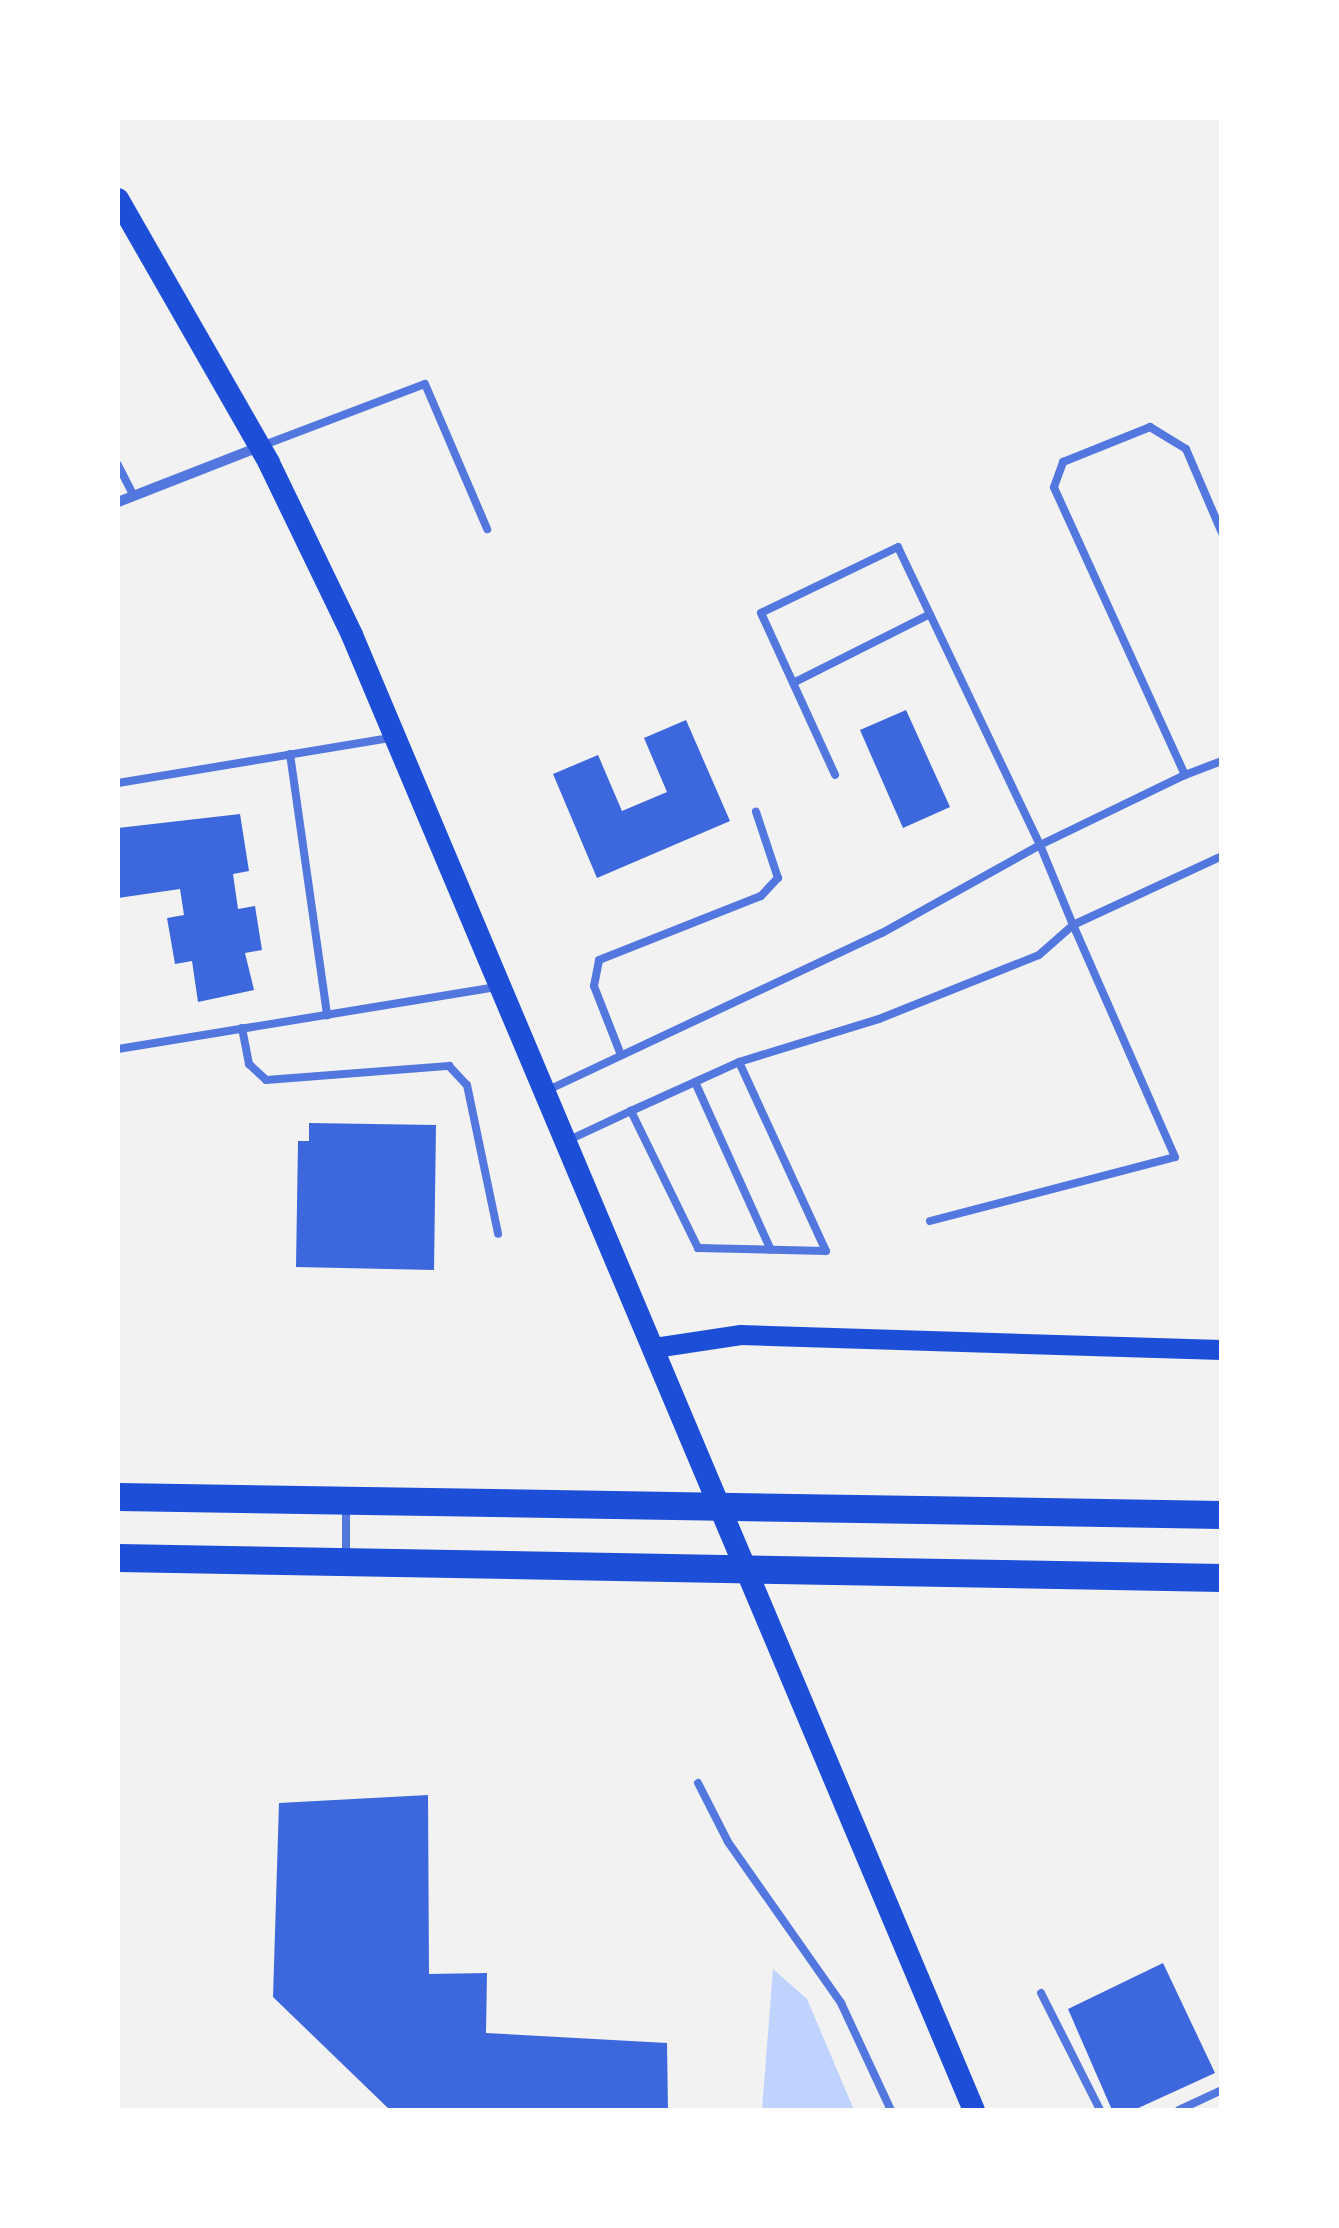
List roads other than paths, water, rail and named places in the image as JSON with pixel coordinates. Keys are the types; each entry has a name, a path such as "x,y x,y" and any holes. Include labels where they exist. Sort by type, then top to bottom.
{"highway":[{"path":"118,1497 1222,1515"},
{"path":"118,1558 1222,1578"}],"main road":[{"path":"118,199 260,446 395,737 548,1090 974,2110"},
{"path":"655,1348 741,1336 1222,1350"}],"street":[{"path":"118,502 260,446"}],"lane":[{"path":"260,446 425,384 487,530"},
{"path":"1185,775 1054,487 1063,462 1150,427 1186,449 1222,532"},
{"path":"118,466 134,494"},
{"path":"834,775 761,613 898,547 1040,845 1175,1157 930,1222"},
{"path":"793,684 930,614"},
{"path":"118,783 395,737"},
{"path":"290,754 327,1015"},
{"path":"548,1090 882,932 1040,845 1185,775 1222,762"},
{"path":"621,1055 594,986 599,960 761,896 778,878 756,812"},
{"path":"569,1140 739,1062 879,1020 1039,955 1074,925 1222,856"},
{"path":"118,1048 501,986"},
{"path":"242,1028 249,1064 266,1080 450,1066 466,1084 498,1234"},
{"path":"631,1111 698,1248 826,1252 739,1062"},
{"path":"696,1082 771,1250"},
{"path":"346,1502 346,1563"},
{"path":"698,1783 728,1842 841,2002 891,2110"},
{"path":"1041,1992 1100,2110"},
{"path":"1179,2110 1222,2090"}],"water":[{"path":"773,1969 807,1999 854,2110 762,2110"}]}
